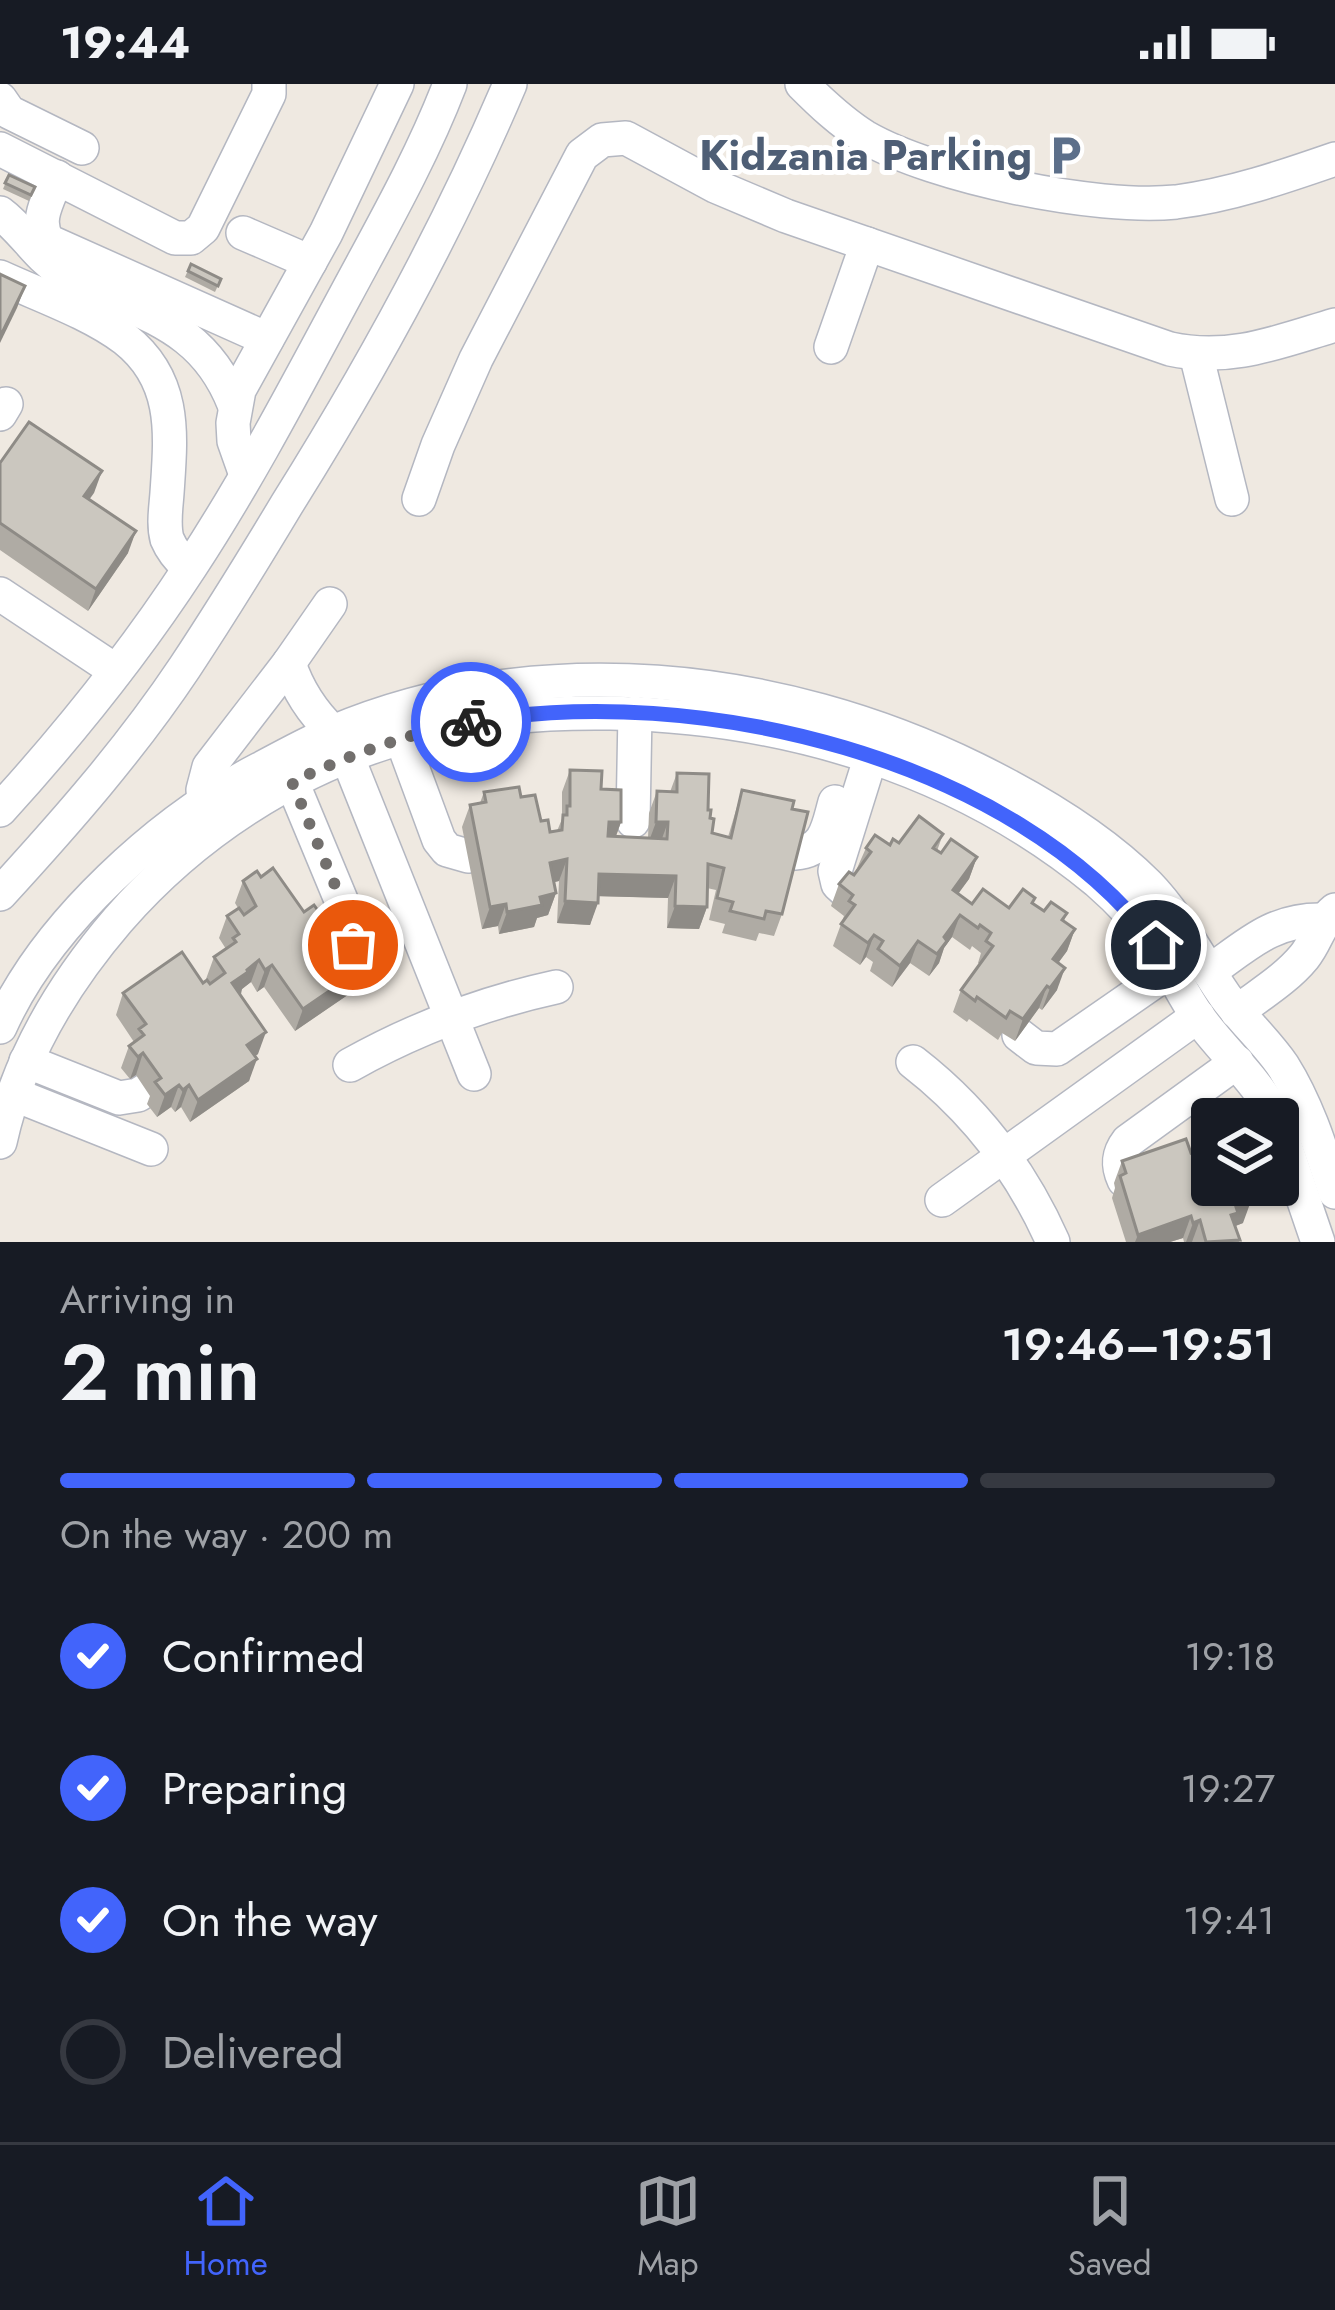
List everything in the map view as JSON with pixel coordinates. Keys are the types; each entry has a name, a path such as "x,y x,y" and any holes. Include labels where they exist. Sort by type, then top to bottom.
{"street":[{"path":"0,148 175,238 191,238 203,228 268,94 268,84"},
{"path":"246,475 234,441 238,390 363,160 397,84"},
{"path":"0,810 116,671 190,568 377,236 450,84"},
{"path":"0,894 121,754 184,669 335,428 456,203 510,84"},
{"path":"802,84 830,112 880,145 988,181 1062,195 1171,202 1241,190 1335,159"},
{"path":"0,99 9,112 82,148"},
{"path":"419,499 476,359 582,155 602,140 626,138 750,202 1156,344 1196,354 1241,352 1335,325"},
{"path":"57,177 41,219 48,242 266,339"},
{"path":"0,213 55,267 183,334 220,373 235,404"},
{"path":"243,233 310,262"},
{"path":"831,346 867,244"},
{"path":"0,277 106,327 145,358 163,392 171,428 166,533 177,557 190,568"},
{"path":"1196,354 1232,499"},
{"path":"0,594 116,671"},
{"path":"204,801 209,767 330,604"},
{"path":"290,663 301,694 340,744 474,1074"},
{"path":"0,1027 33,968 108,880 204,801 244,777 340,744 401,737 554,683 625,681 736,691 854,718 951,773 1097,881 1138,922 1198,1016 1264,1098"},
{"path":"0,1142 26,1061 65,990 100,941 170,867 237,814 292,782 340,744 403,708 495,703 537,713 635,713 775,729 951,773 1027,797 1127,865 1175,918 1298,1093 1318,1242"},
{"path":"633,821 635,713"},
{"path":"401,737 439,840 447,850 468,856"},
{"path":"795,853 810,851 826,836 860,752"},
{"path":"848,893 838,884 836,871 860,752"},
{"path":"292,782 351,924 353,945 338,972"},
{"path":"1209,972 1268,930 1329,915"},
{"path":"1237,1012 1294,968 1329,915"},
{"path":"33,968 65,990"},
{"path":"1019,1035 1036,1048 1057,1049 1171,970"},
{"path":"350,1065 449,1017 556,987"},
{"path":"942,1200 1198,1016"},
{"path":"26,1061 119,1098 146,1090"},
{"path":"913,1062 953,1096 1005,1155 1053,1242"},
{"path":"1124,1180 1119,1163 1128,1141 1237,1062"},
{"path":"14,1094 151,1149"},
{"path":"1299,1148 1335,1192"}],"building":[{"path":"9,175 35,187 31,195 5,183"},
{"path":"191,264 221,279 218,286 188,271"},
{"path":"0,274 25,286 0,337"},
{"path":"29,422 102,471 84,496 136,531 96,589 0,523 0,463"},
{"path":"570,770 602,771 601,789 621,790 621,822 609,822 608,836 667,839 668,822 656,822 657,791 677,792 677,773 709,774 712,833 731,838 742,790 794,801 792,809 808,812 782,914 766,911 764,919 730,911 733,902 717,898 724,868 708,864 707,907 675,906 676,876 599,874 598,903 565,901 567,859 550,863 556,893 540,897 542,905 507,912 506,904 490,907 470,805 486,802 484,792 519,787 521,797 535,795 541,821 548,820 550,832 562,830 563,815 570,806"},
{"path":"919,816 943,834 933,848 941,853 951,839 977,857 953,890 972,904 983,889 1009,908 1023,889 1044,911 1051,902 1067,913 1062,920 1075,929 1053,959 1065,968 1023,1019 1010,1011 1006,1018 961,990 993,946 986,941 991,933 980,925 960,915 937,954 918,941 900,966 878,949 883,941 874,935 868,943 841,924 855,905 849,901 853,895 839,884 849,872 854,875 871,852 866,848 875,835 890,845 893,839 899,843"},
{"path":"273,868 304,912 314,905 360,970 303,1009 272,965 265,970 259,960 232,983 266,1032 247,1045 257,1059 198,1100 189,1085 183,1090 179,1085 165,1095 155,1082 161,1078 143,1053 138,1057 129,1046 144,1035 139,1029 146,1024 123,993 182,952 203,983 210,984 225,973 214,957 236,942 233,938 239,934 227,916 239,908 244,915 256,906 243,881 257,871 261,877"},
{"path":"1186,1139 1191,1153 1191,1206 1238,1206 1238,1213 1231,1215 1240,1240 1206,1242 1200,1220 1193,1223 1191,1216 1138,1235 1120,1176 1126,1173 1122,1161"}],"way so far":[{"path":"353,945 347,914 292,782 401,737 471,722"}],"place":[{"name":"Kidzania Parking","path":"1066,155"}],"route":[{"path":"471,722 537,713 662,715 775,729 848,748 946,786 1010,820 1097,881 1156,945"}]}
